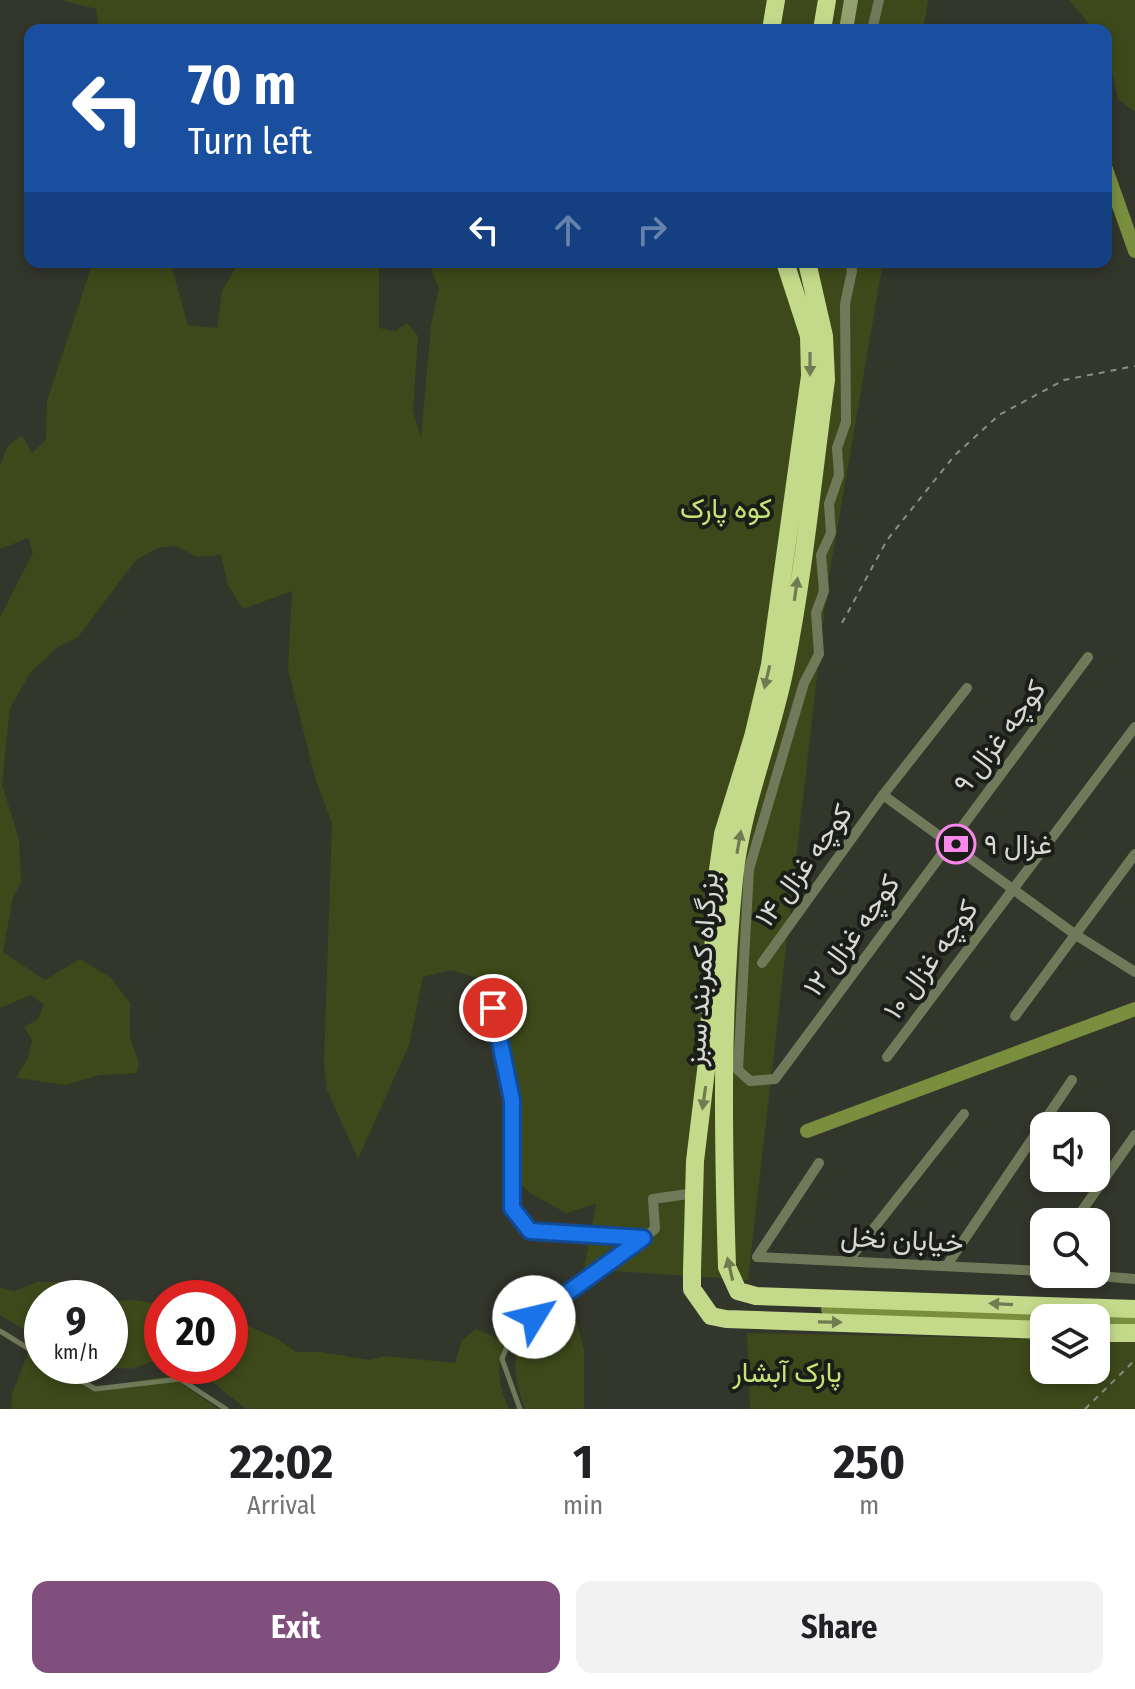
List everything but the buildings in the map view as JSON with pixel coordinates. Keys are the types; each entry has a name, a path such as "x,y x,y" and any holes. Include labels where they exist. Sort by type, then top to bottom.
{"highway":[{"path":"772,24 776,0"},
{"path":"823,24 827,0"},
{"name":"بزرگراه کمربند سبز","path":"787,268 809,336 810,376 770,665 753,737 723,834 717,877 706,1082 695,1161 692,1289 711,1316 755,1321 1030,1330"},
{"name":"بزرگراه کمربند سبز","path":"811,268 824,336 826,380 785,667 768,742 739,837 734,879 722,1084 727,1267 738,1291 756,1296 1135,1309"},
{"path":"695,1161 712,1153 726,1164"},
{"path":"1110,1333 1135,1333"}],"street":[{"path":"847,24 851,0"},
{"path":"873,24 879,0"},
{"name":"کوچه غزال ۱۲","path":"851,268 845,304 846,422 837,448 839,475 829,504 831,533 821,555 824,591 816,613 819,654 804,683 749,869 747,885 738,1070 750,1081 775,1079 948,843"},
{"name":"کوچه غزال ۹","path":"948,843 1088,657"},
{"name":"کوچه غزال ۱۴","path":"762,963 883,795 967,688"},
{"name":"کوچه غزال ۱۰","path":"887,1057 1135,727"},
{"path":"883,795 1076,935 1135,972"},
{"path":"1015,1016 1135,854"},
{"path":"493,1008 512,1100 512,1208 530,1231 643,1238 655,1229 653,1199 695,1193"},
{"path":"947,1265 1072,1080"},
{"path":"848,1261 964,1114"},
{"path":"1084,1208 1135,1135"},
{"name":"خیابان نخل","path":"819,1163 757,1257 1030,1268"},
{"path":"1110,1277 1135,1279"}],"lane":[{"path":"520,1409 502,1359 512,1333 643,1238"},
{"path":"0,1331 24,1346"},
{"path":"87,1384 95,1389 180,1379 226,1409"}],"path":[{"path":"842,623 887,540 954,456 999,415 1064,380 1135,366"},
{"path":"1085,1409 1135,1360"}],"green space":[{"path":"61,0 928,0 924,24 98,24 96,9"},
{"path":"1069,0 1135,0 1135,112 1118,99 1112,72 1112,24 1089,24"},
{"name":"کوه پارک","path":"91,268 172,268 188,325 217,328 222,291 235,268 379,268 379,328 395,331 407,323 418,336 413,411 421,438 431,325 439,288 431,268 882,268 827,588 748,1280 584,1269 596,1204 566,1213 530,1193 509,1172 517,1110 506,1040 484,980 451,970 423,977 409,1045 358,1159 327,1090 324,1062 332,823 316,781 288,669 292,591 243,609 228,585 221,555 197,557 176,546 158,548 136,560 78,637 58,647 30,673 10,708 2,784 19,840 21,882 13,897 3,952 45,980 80,959 111,978 130,1003 130,1037 139,1064 136,1073 100,1075 66,1085 16,1078 28,1058 32,1040 24,1027 38,1019 44,1005 31,995 0,1008 0,617 33,553 28,538 0,549 0,466 7,447 22,435 32,453 46,440 47,401"},
{"path":"24,1287 24,1329 0,1315 0,1288 15,1291"},
{"path":"569,1293 584,1350 584,1409 525,1409 516,1371 519,1340 537,1314"},
{"path":"128,1300 144,1302 144,1365 132,1369 128,1369"},
{"path":"248,1326 278,1339 296,1352 320,1352 370,1360 385,1356 455,1363 462,1340 476,1329 504,1341 499,1376 509,1409 246,1409 215,1384 248,1384"},
{"name":"پارک آبشار","path":"747,1333 1030,1339 1030,1384 1110,1384 1110,1340 1135,1341 1135,1409 750,1409"},
{"path":"24,1363 24,1384 109,1386 144,1380 144,1384 182,1384 218,1409 11,1409 12,1394"}],"waterway":[{"path":"1112,186 1135,251"},
{"path":"807,1131 1135,1009"},
{"path":"828,1309 1030,1316"},
{"path":"1110,1319 1135,1320"}],"place":[{"name":"غزال ۹","path":"956,844"}],"route":[{"path":"493,1008 512,1100 512,1208 530,1231 643,1238 534,1317"}]}
